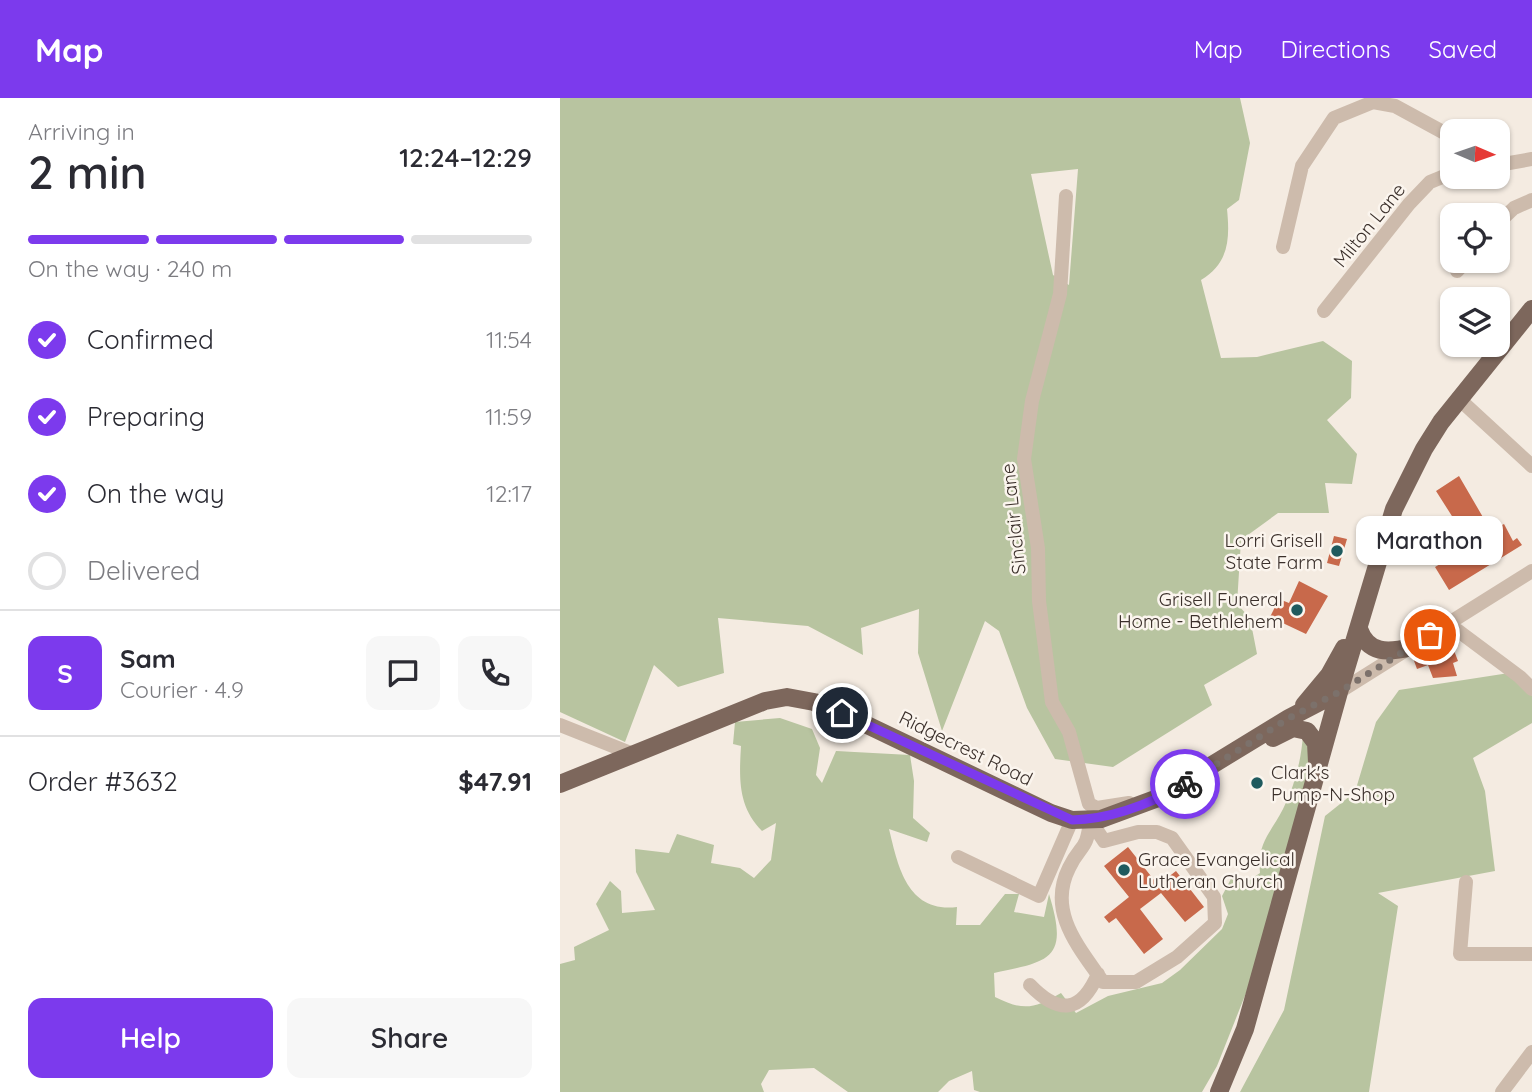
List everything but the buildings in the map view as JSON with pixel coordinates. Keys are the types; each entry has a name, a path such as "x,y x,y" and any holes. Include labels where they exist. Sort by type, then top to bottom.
{"main road":[{"path":"1297,713 1340,660 1394,509 1424,449 1458,398 1532,309"},
{"path":"1219,1092 1245,1029 1374,570"},
{"path":"1359,629 1364,642 1370,647 1393,652 1411,647"},
{"path":"1081,820 1101,819 1158,799 1297,713 1339,692"},
{"name":"Ridgecrest Road","path":"560,784 754,705 788,697 814,702 842,713 1081,820"},
{"path":"1225,758 1238,755 1293,728 1300,728 1307,731 1316,743 1318,771"}],"street":[{"path":"1283,247 1302,166 1334,118 1373,102 1395,106 1440,130"},
{"path":"1510,156 1530,160"},
{"path":"1510,163 1530,160"},
{"name":"Milton Lane","path":"1324,311 1409,204 1430,182 1440,178"},
{"name":"Sinclair Lane","path":"1066,197 1060,294 1032,401 1024,459 1038,548 1039,601 1052,702 1069,732 1089,804 1097,808 1158,799"},
{"path":"1510,212 1532,200"},
{"path":"1458,398 1532,466"},
{"path":"1339,692 1532,571"},
{"path":"1449,624 1532,689"},
{"path":"560,725 633,754"},
{"path":"958,856 1039,896 1081,820"},
{"path":"1081,820 1104,841 1138,832 1157,832 1172,838 1214,897 1215,923 1177,957 1136,982 1103,982 1076,945 1060,907 1061,891 1069,868 1088,844 1081,820"},
{"path":"1466,882 1460,954 1532,954"},
{"path":"1030,985 1042,997 1062,1006 1078,1003 1089,995 1098,974"},
{"path":"1502,1092 1532,1052"}],"green space":[{"path":"560,98 1240,98 1250,143 1239,200 1227,209 1227,240 1222,258 1201,280 1221,358 1257,357 1323,341 1352,361 1351,398 1327,420 1357,454 1352,484 1325,483 1329,513 1278,513 1241,540 1237,604 1250,618 1257,654 1204,685 1212,705 1113,767 1055,759 1027,708 999,631 985,621 942,731 918,653 919,609 861,628 863,655 808,626 718,618 724,673 678,687 654,665 625,742 560,712","holes":["1078,169 1069,285 1053,275 1031,174"]},
{"path":"1509,673 1532,696 1532,723 1473,758 1485,791 1495,871 1378,893 1398,906 1369,1092 1240,1092 1284,1010 1325,816 1355,792 1376,722 1399,690"},
{"path":"780,718 812,729 820,748 816,775 822,783 836,751 910,755 914,781 913,818 930,833 927,842 889,829 896,858 908,884 916,895 927,903 940,907 957,907 956,925 980,925 1005,894 1019,894 1014,912 1044,917 1049,894 1057,932 1055,944 1042,960 994,973 995,997 1013,1005 1028,1006 1061,993 1076,1013 1108,996 1162,983 1180,970 1222,929 1228,914 1222,896 1233,875 1244,884 1260,873 1263,846 1291,791 1299,764 1303,735 1311,755 1302,800 1248,988 1217,1066 1202,1092 980,1092 974,1090 972,1071 949,1081 938,1092 848,1092 814,1068 769,1070 761,1084 764,1092 560,1092 560,964 575,960 574,947 609,930 596,904 610,881 621,891 622,913 655,910 636,872 635,849 669,853 677,834 714,845 711,863 740,868 754,878 771,860 776,823 762,831 748,812 740,781 741,746 733,744 735,722"}],"way so far":[{"path":"1185,784 1289,718 1339,692 1430,635"}],"place":[{"name":"Lorri Grisell State Farm","path":"1337,551"},
{"name":"Grisell Funeral Home - Bethlehem","path":"1297,610"},
{"name":"Marathon","path":"1430,635"},
{"name":"Clark's Pump-N-Shop","path":"1257,783"},
{"name":"Grace Evangelical Lutheran Church","path":"1124,870"}],"route":[{"path":"842,713 1051,813 1072,820 1101,819 1158,799 1185,784"}]}
